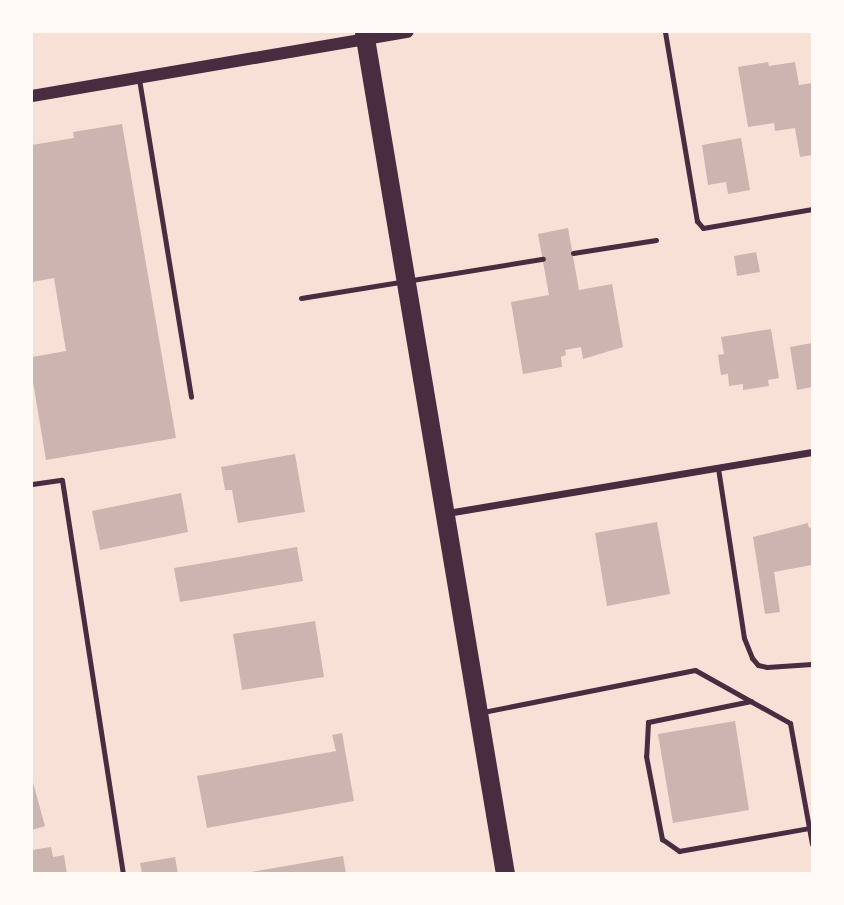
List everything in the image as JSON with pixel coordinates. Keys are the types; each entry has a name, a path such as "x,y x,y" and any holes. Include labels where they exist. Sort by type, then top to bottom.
{"highway":[{"path":"364,35 505,873"}],"street":[{"path":"32,96 364,35 408,32"},
{"path":"445,513 813,452"}],"lane":[{"path":"665,32 696,221 703,228 813,209"},
{"path":"139,78 191,397"},
{"path":"573,253 656,240"},
{"path":"301,298 543,259"},
{"path":"718,468 744,638 752,658 758,665 767,667 813,664"},
{"path":"32,484 62,480 123,873"},
{"path":"478,712 695,670 790,723 813,844"},
{"path":"751,701 648,722 646,756 662,839 679,851 810,828"}],"building":[{"path":"768,62 769,66 795,62 799,85 812,83 812,155 800,157 795,128 775,131 774,123 748,127 738,67"},
{"path":"122,124 176,438 46,460 32,376 32,357 66,351 54,278 32,282 32,145 74,138 73,132"},
{"path":"741,138 750,190 728,194 726,182 708,185 702,145"},
{"path":"568,228 579,290 612,284 623,347 583,359 581,347 565,350 566,355 561,357 562,367 523,374 511,302 549,295 538,234"},
{"path":"756,252 760,272 737,276 734,256"},
{"path":"771,329 779,378 768,380 769,386 743,390 743,384 729,386 728,374 721,375 718,355 724,354 721,337"},
{"path":"812,343 812,387 797,390 790,347"},
{"path":"295,454 305,512 238,523 232,490 225,490 221,467"},
{"path":"181,493 188,532 100,550 92,511"},
{"path":"657,522 670,594 607,606 595,533"},
{"path":"808,523 809,528 812,527 812,565 774,572 780,612 765,614 753,537"},
{"path":"297,547 303,581 180,602 174,568"},
{"path":"315,621 324,677 242,690 233,634"},
{"path":"735,721 749,810 673,823 658,734"},
{"path":"342,733 354,801 207,828 197,776 336,751 332,735"},
{"path":"32,779 45,826 32,830"},
{"path":"51,847 53,857 64,855 67,874 32,874 32,850"},
{"path":"343,856 346,874 251,874 251,872"},
{"path":"175,857 178,874 142,874 140,863"}]}
